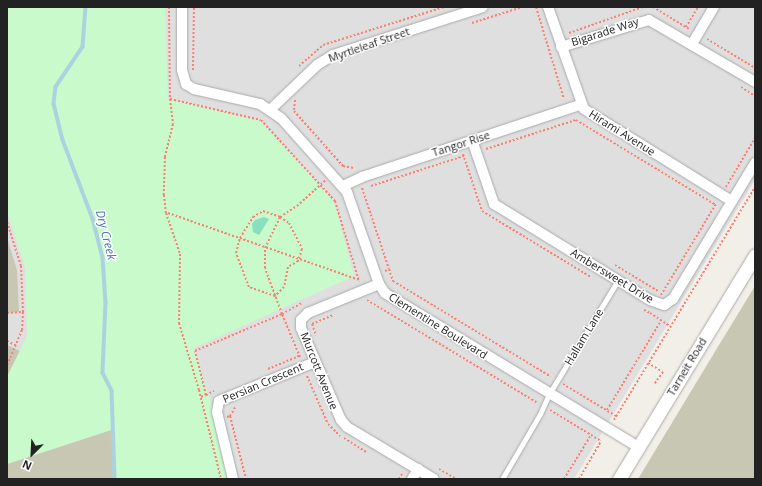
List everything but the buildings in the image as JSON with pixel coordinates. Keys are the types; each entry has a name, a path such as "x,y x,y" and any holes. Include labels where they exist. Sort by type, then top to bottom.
{"street":[{"name":"Clementine Boulevard","path":"182,7 182,70 186,84 194,88 251,101 271,109 343,186 377,280 387,294 638,448"},
{"name":"Myrtleleaf Street","path":"271,109 317,65 333,55 483,7"},
{"name":"Hirami Avenue","path":"548,7 580,105 599,120 732,201"},
{"path":"692,44 714,7"},
{"name":"Bigarade Way","path":"561,47 649,20 755,82"},
{"name":"Tangor Rise","path":"343,186 358,178 580,105"},
{"name":"Ambersweet Drive","path":"472,140 494,204 656,303 669,303 755,163"},
{"name":"Tarneit Road","path":"619,479 755,255"},
{"path":"308,313 377,280"},
{"name":"Murcott Avenue","path":"308,313 300,324 337,414 344,423 434,479"},
{"name":"Persian Crescent","path":"234,479 217,412 217,404 221,399 315,362"},
{"path":"412,479 418,469"}],"lane":[{"name":"Hallam Lane","path":"502,479 540,414 557,380 618,280"}],"path":[{"path":"170,7 170,99 173,124 163,178 166,213 180,254 179,323 201,397 221,479"},
{"path":"298,68 323,45 444,7"},
{"path":"469,24 522,7"},
{"path":"536,7 566,99"},
{"path":"546,40 643,7"},
{"path":"686,27 698,7"},
{"path":"566,26 572,43"},
{"path":"735,83 755,96"},
{"path":"288,92 296,101"},
{"path":"301,96 296,101 294,111 342,165 354,168 361,165"},
{"path":"362,189 576,120 716,205"},
{"path":"460,144 482,211 593,278"},
{"path":"486,149 488,156"},
{"path":"342,165 297,206 280,217 272,228 265,248 265,268 282,314 328,424 335,432 371,454"},
{"path":"354,168 393,281 616,416"},
{"path":"721,181 748,198"},
{"path":"579,479 755,187"},
{"path":"258,212 280,217 289,223 300,243 302,250 299,259 288,267 284,286 275,296 249,287 236,253 240,238 258,212"},
{"path":"166,213 359,280 377,280 389,269"},
{"path":"7,222 21,266 23,312 22,330 17,346 7,366"},
{"path":"608,261 662,293"},
{"path":"352,283 359,280"},
{"path":"379,307 393,281"},
{"path":"206,395 195,351 282,314 310,300"},
{"path":"302,303 308,313 318,339"},
{"path":"637,305 650,313"},
{"path":"7,312 23,312"},
{"path":"607,410 661,321"},
{"path":"7,341 17,346"},
{"path":"263,371 311,352"},
{"path":"648,363 663,372 656,383"},
{"path":"201,397 220,389"},
{"path":"564,479 591,434"},
{"path":"438,468 456,479"},
{"path":"396,469 412,479"}],"shaded area":[{"path":"7,7 755,7 755,180 574,479 7,479"},
{"path":"7,238 17,270 19,312 7,313"},
{"path":"755,286 755,479 638,479 719,345"},
{"path":"7,345 20,351 7,377"},
{"path":"114,429 114,479 7,479 7,464"}],"green space":[{"path":"7,7 165,7 168,99 261,121 334,201 354,276 194,348 234,479 114,479 114,429 7,464 7,377 27,336 25,268 7,211"},
{"path":"264,217 269,219 259,235 253,232 252,224 255,220"}],"waterway":[{"name":"Dry Creek","path":"86,7 83,47 56,87 54,104 63,140 93,219 103,258 106,303 103,373 112,391 115,479"}]}
